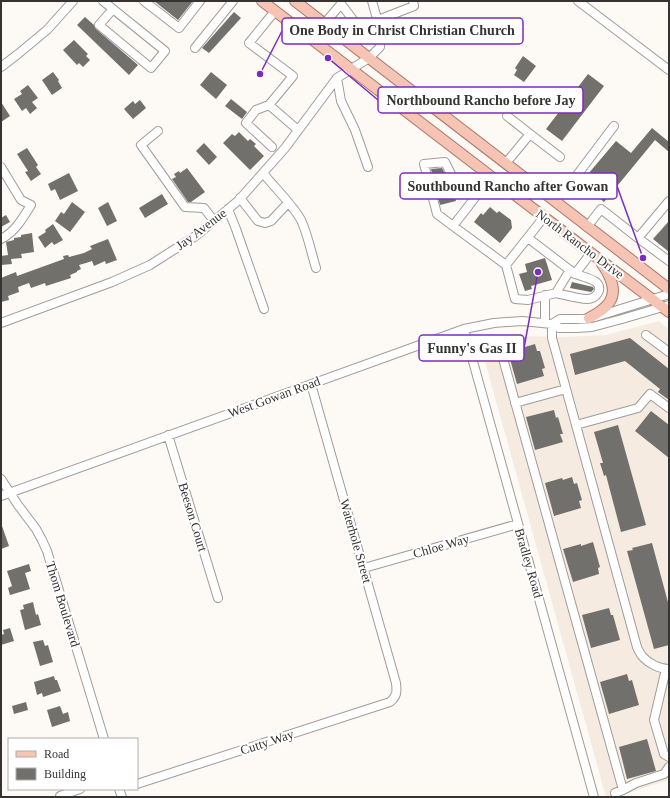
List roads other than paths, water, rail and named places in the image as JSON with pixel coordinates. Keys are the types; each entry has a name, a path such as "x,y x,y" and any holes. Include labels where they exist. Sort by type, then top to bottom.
{"main road":[{"name":"North Rancho Drive","path":"262,1 600,260 667,308"},
{"name":"North Rancho Drive","path":"298,2 324,24 669,289"},
{"path":"589,318 607,306 612,294 610,278 600,260"}],"street":[{"path":"1,66 47,30 74,1"},
{"path":"103,1 113,9 165,51 151,68 100,25 113,9"},
{"path":"144,1 179,28 200,1"},
{"path":"369,58 380,46 381,34 372,1"},
{"path":"378,20 414,6 414,1"},
{"path":"578,1 669,70"},
{"path":"324,24 345,2 357,25"},
{"path":"195,48 228,3"},
{"path":"272,147 246,123 256,110 269,105 293,76 249,43 275,11"},
{"name":"Jay Avenue","path":"1,323 112,282 150,265 197,234 240,198 263,173 285,148 337,78 369,58"},
{"path":"337,78 342,101 355,130 368,167"},
{"path":"269,105 298,130"},
{"path":"507,116 560,156"},
{"path":"555,201 571,183 614,126"},
{"path":"158,131 141,145 184,207 204,208 214,221"},
{"path":"506,163 530,134"},
{"path":"476,196 454,180 445,162 424,164 437,214 506,265 515,299 528,300 556,293 588,299 595,298 599,289 595,282 572,272 528,238"},
{"path":"1,167 20,200 31,205 23,219 8,236 1,239"},
{"path":"263,173 300,219 306,233 316,268"},
{"path":"453,226 491,177"},
{"path":"240,198 258,221 265,223 271,222 288,203"},
{"path":"638,238 669,201"},
{"path":"228,209 264,309"},
{"path":"588,226 601,210 669,261"},
{"path":"506,265 544,217"},
{"path":"556,293 572,272 591,253"},
{"name":"West Gowan Road","path":"549,323 560,319 589,318 669,294"},
{"path":"545,296 552,338 637,647 642,656 652,664 667,669 654,720 664,754 669,757"},
{"name":"West Gowan Road","path":"1,496 464,328 494,323 522,321 549,323 559,328 592,327 667,308"},
{"name":"Bradley Road","path":"464,328 594,797"},
{"path":"646,334 669,352"},
{"path":"502,355 623,790"},
{"name":"Waterhole Street","path":"311,384 396,684 397,690 395,698"},
{"path":"515,403 566,389"},
{"path":"576,425 638,408 650,394 669,408"},
{"name":"Beeson Court","path":"168,436 218,598"},
{"name":"Thom Boulevard","path":"1,479 36,529 47,551 104,738"},
{"name":"Chloe Way","path":"364,568 518,524"},
{"name":"Cutty Way","path":"138,784 390,702 395,698"},
{"path":"615,793 636,783 664,774 669,767"},
{"path":"60,797 77,790"}],"place":[{"name":"Northbound Rancho before Jay","path":"328,58"},
{"name":"One Body in Christ Christian Church","path":"260,74"},
{"name":"Southbound Rancho after Gowan","path":"643,258"},
{"name":"Funny's Gas II","path":"538,272"}]}
